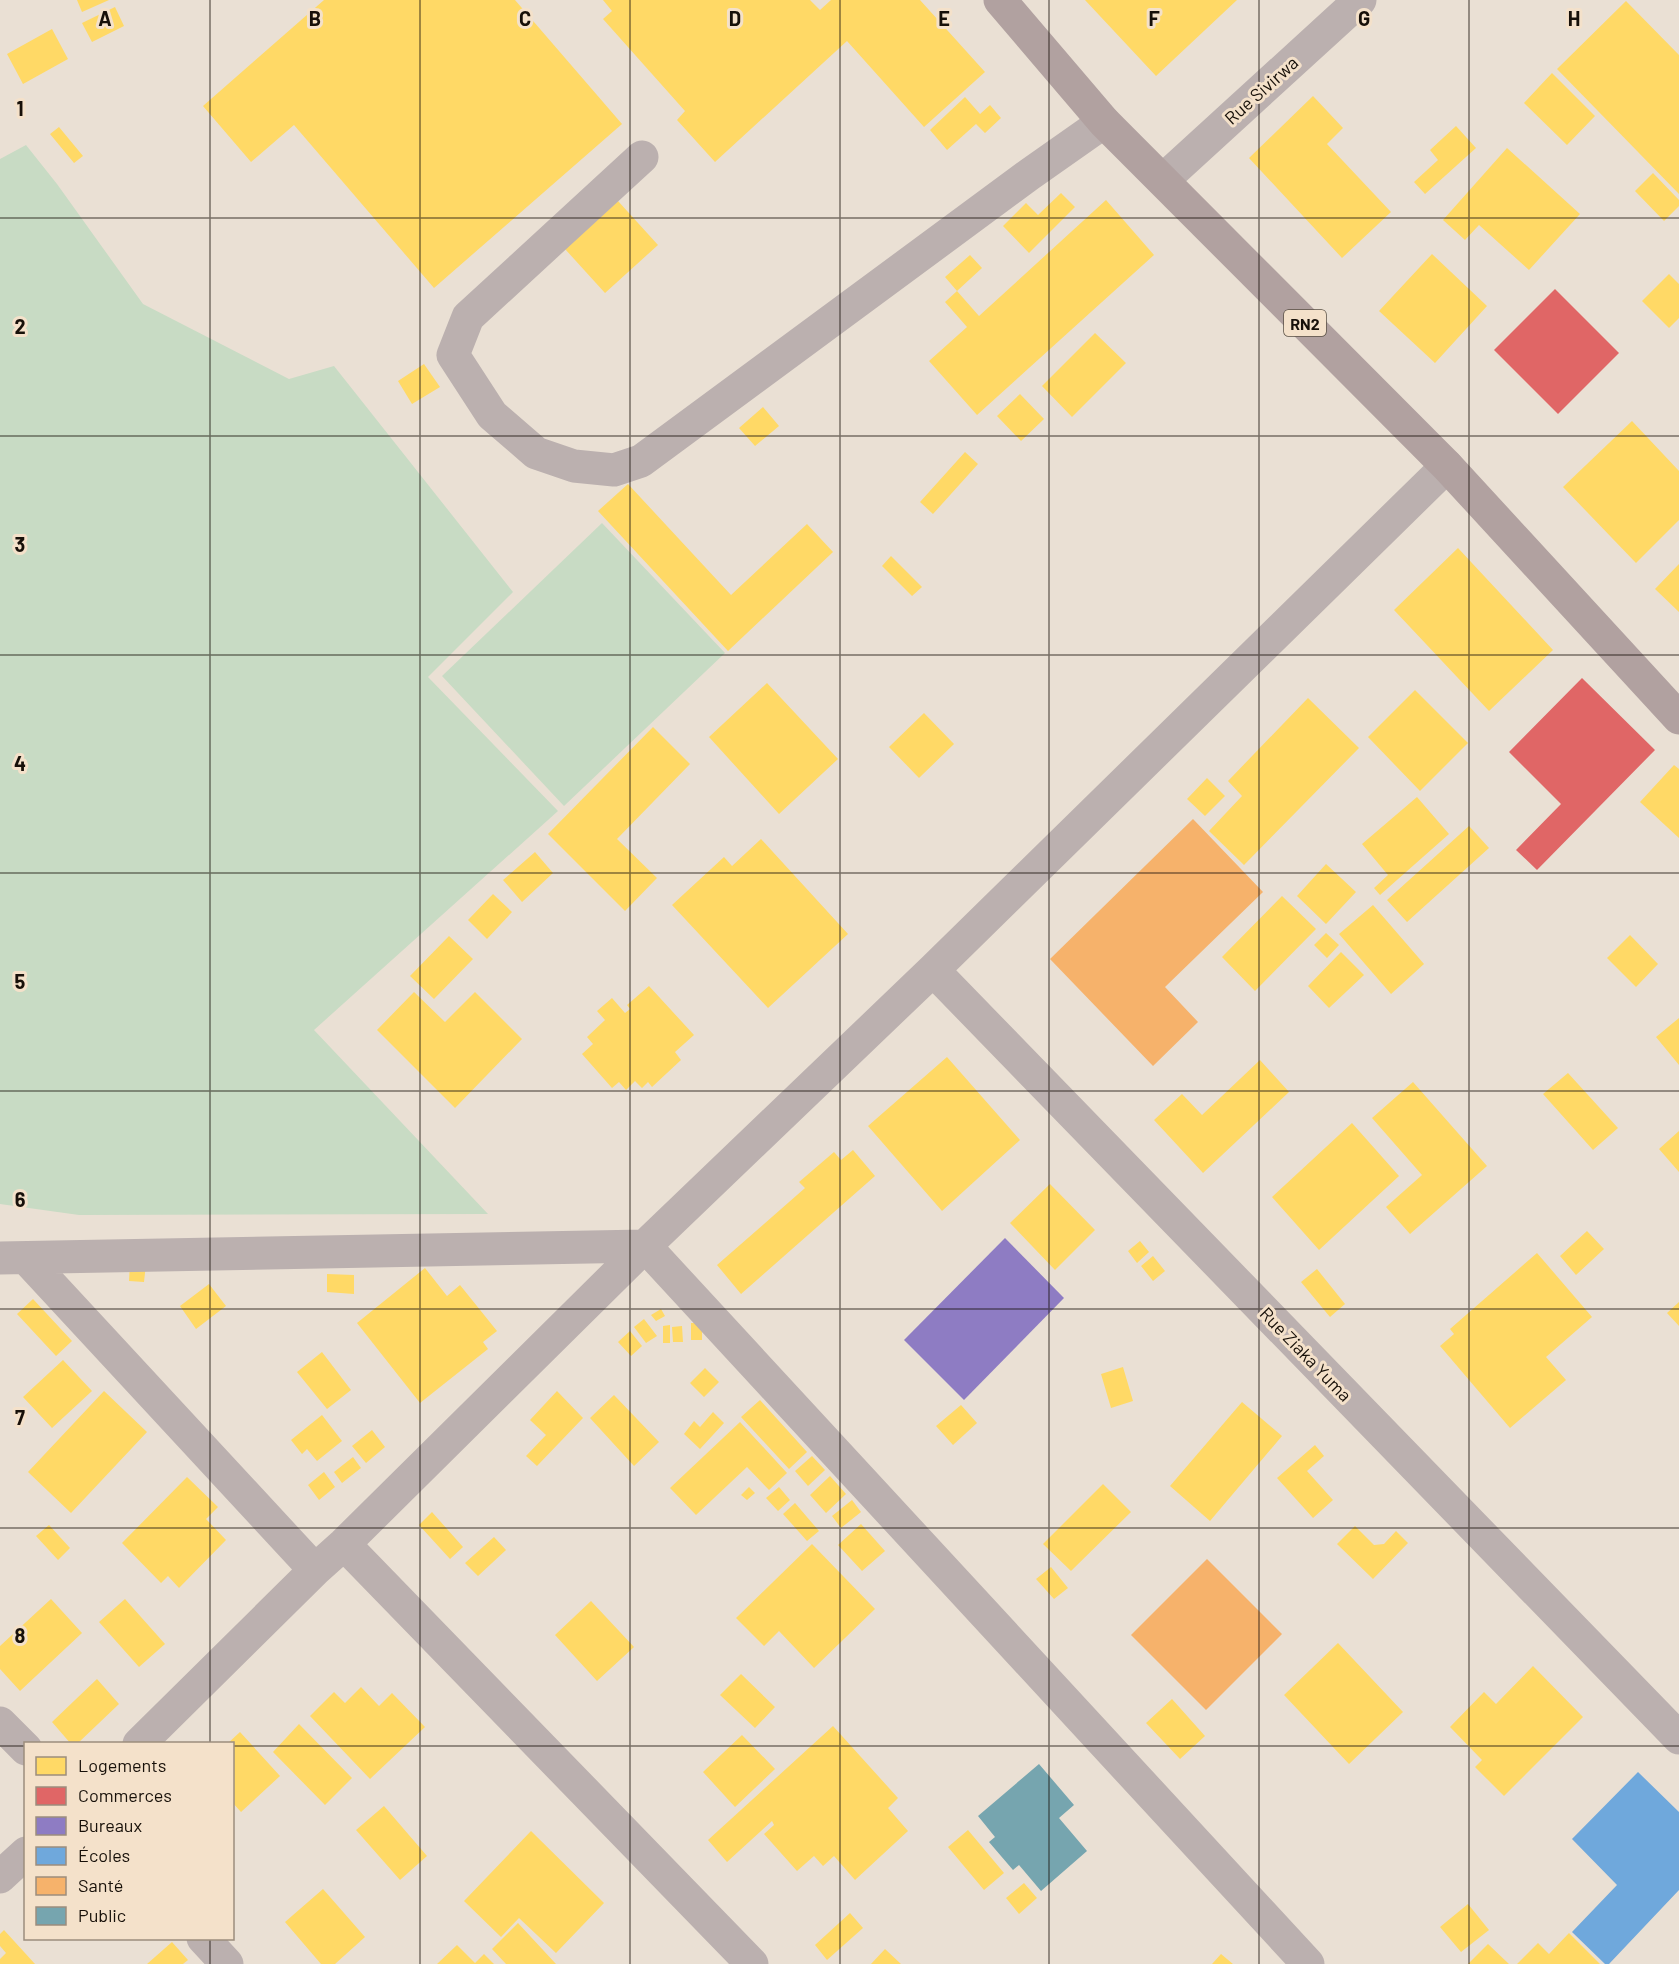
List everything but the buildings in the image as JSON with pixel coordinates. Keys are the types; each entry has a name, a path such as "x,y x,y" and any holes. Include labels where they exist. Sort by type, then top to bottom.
{"highway":[{"name":"RN2","path":"1000,0 1104,122 1447,466 1679,718"}],"street":[{"name":"Rue Sivirwa","path":"1163,180 1360,0"},
{"path":"642,157 468,317 453,355 492,415 536,453 574,466 614,470 641,460 1104,122"},
{"path":"140,1742 645,1246 933,970 1447,466"},
{"name":"Rue Ziaka Yuma","path":"933,970 1679,1738"},
{"path":"13,1258 645,1246 1308,1964"},
{"path":"13,1258 315,1570"},
{"path":"344,1544 752,1964"},
{"path":"0,1723 24,1747"},
{"path":"0,1876 24,1855"},
{"path":"205,1940 227,1964"}],"green space":[{"path":"26,145 57,184 143,304 289,379 334,366 513,592 428,677 558,811 314,1030 488,1214 79,1215 0,1204 0,159"},
{"path":"602,523 725,653 564,806 442,676"}]}
